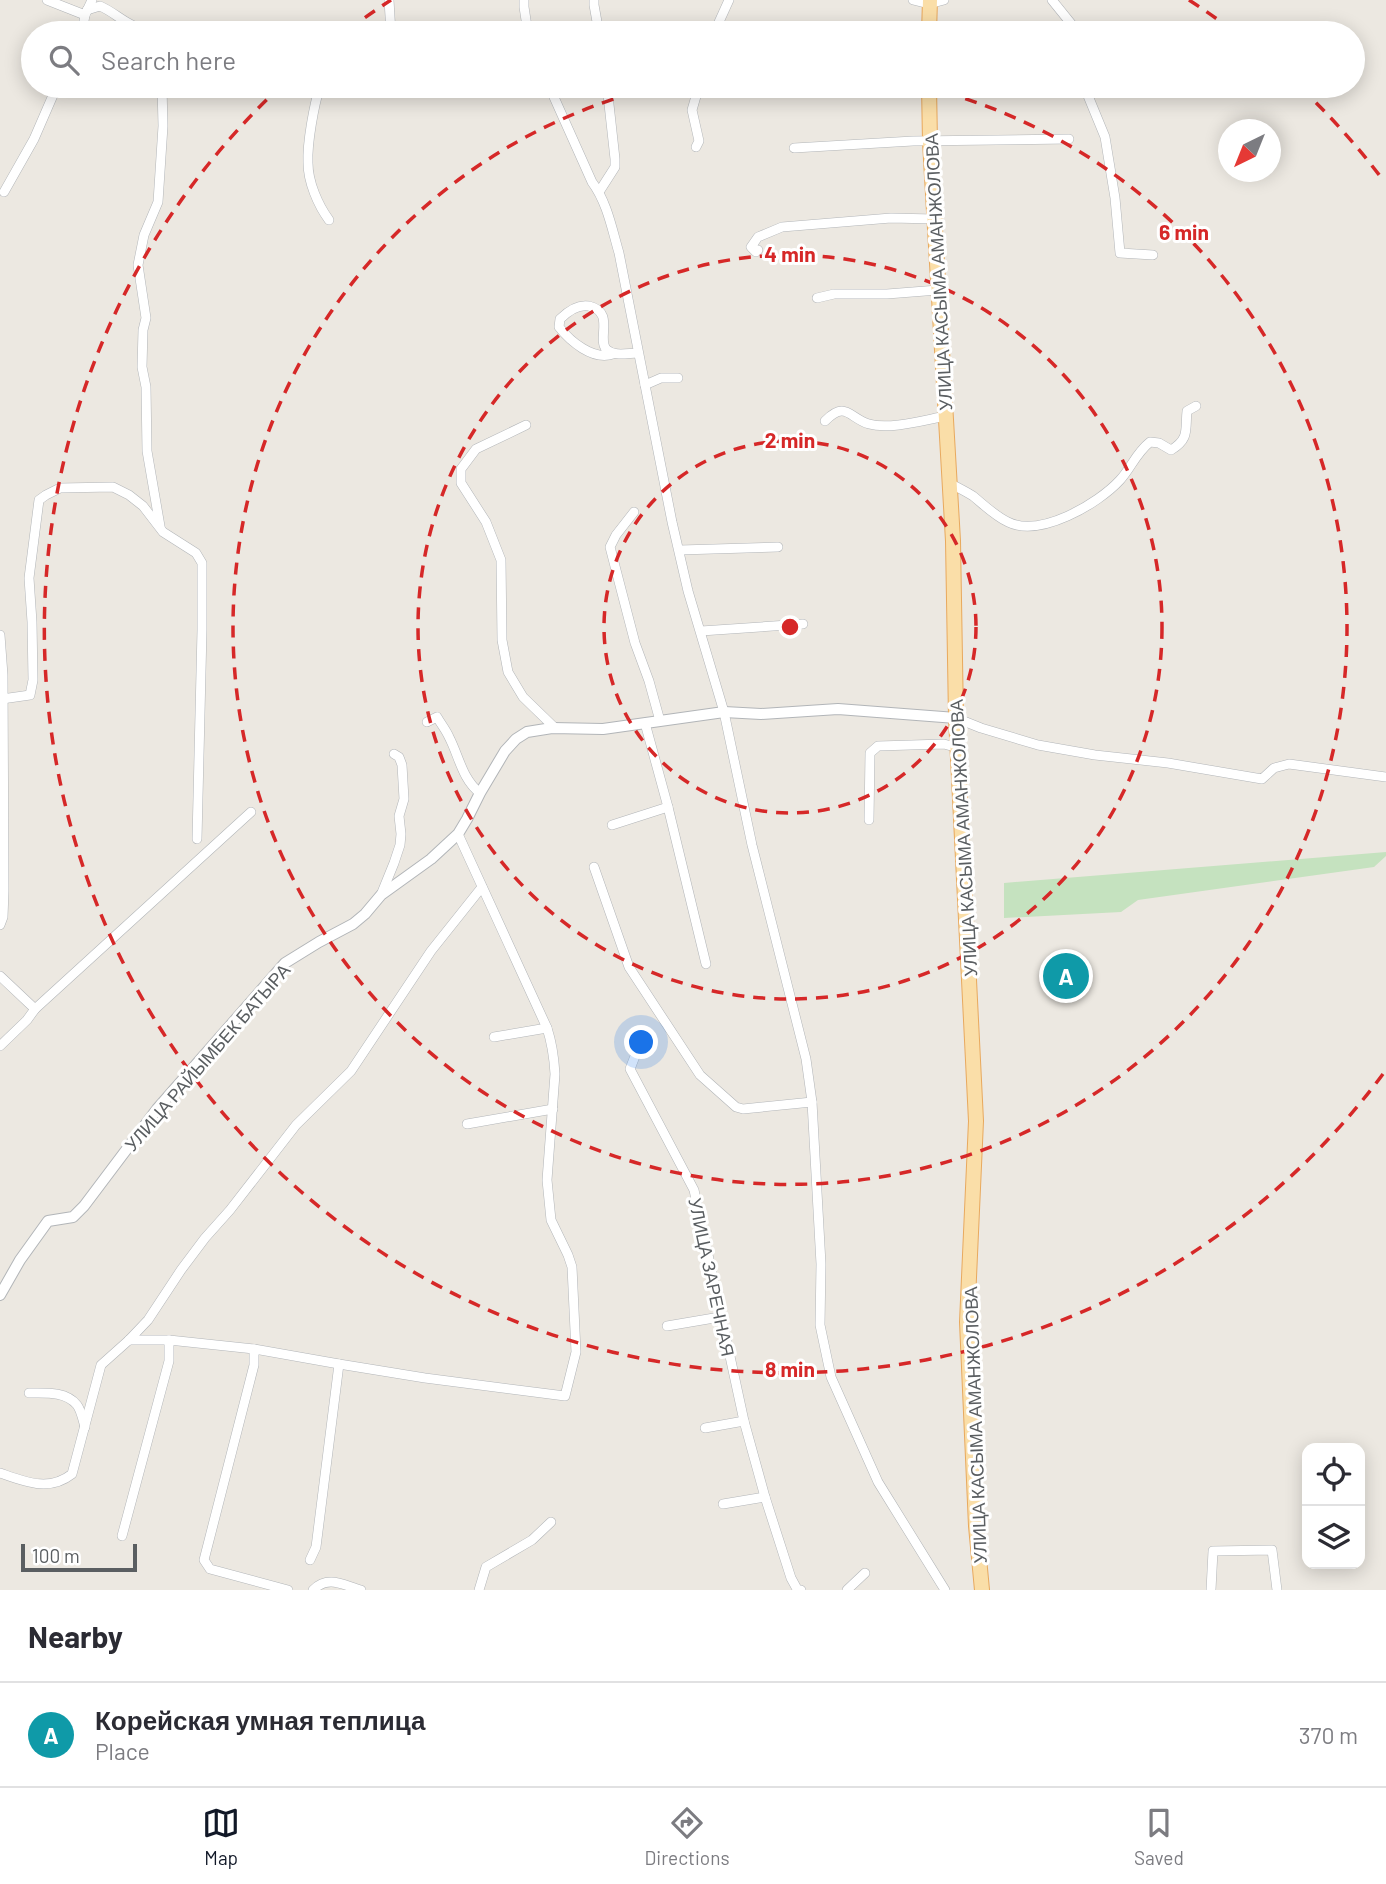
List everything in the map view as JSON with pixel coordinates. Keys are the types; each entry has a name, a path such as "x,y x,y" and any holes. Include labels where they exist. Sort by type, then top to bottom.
{"main road":[{"path":"929,2 929,21"},
{"name":"УЛИЦА КАСЫМА АМАНЖОЛОВА","path":"929,98 953,541 956,718 976,1121 967,1322 976,1526 982,1590"}],"street":[{"path":"47,0 86,13 100,6 126,21"},
{"path":"84,21 92,0"},
{"path":"389,0 390,21"},
{"path":"524,0 526,21"},
{"path":"594,0 597,21"},
{"path":"719,21 729,0"},
{"path":"913,0 944,0"},
{"path":"1052,0 1069,21"},
{"path":"4,192 34,139 52,98"},
{"path":"162,98 158,202 144,235 138,265 146,318 142,367 147,397 147,451 161,527 163,532 196,553 202,563 197,839"},
{"path":"316,98 308,163 316,197 330,220"},
{"path":"554,98 599,192 619,253 688,591 724,712 752,845 806,1059 812,1102 821,1264 820,1325 831,1377 878,1482 945,1590"},
{"path":"599,192 615,167 608,98"},
{"path":"696,98 692,110 699,141 696,147"},
{"path":"1089,98 1105,137 1120,253 1153,255"},
{"path":"794,148 913,141 1069,139"},
{"path":"758,250 756,252 751,247 758,237 782,227 891,218 934,219"},
{"path":"817,298 834,294 938,290"},
{"path":"613,354 603,345 603,318 594,307 582,305 560,319 559,327 582,348 607,356 638,353"},
{"path":"645,385 660,378 678,378"},
{"path":"949,482 1007,522 1020,526 1059,520 1114,485 1150,442 1175,449 1185,437 1187,411 1196,406"},
{"path":"825,421 833,413 843,411 869,424 890,425 946,416"},
{"path":"526,425 476,449 461,470 461,483 486,522 500,560 502,640 508,672 523,696 555,728"},
{"path":"2,699 30,695 33,680 29,578 39,500 60,488 113,487 143,506 161,527"},
{"path":"634,512 610,547 635,643 660,721"},
{"path":"680,550 778,547"},
{"path":"701,631 803,624"},
{"path":"0,635 3,675 4,891 0,925"},
{"name":"УЛИЦА РАЙЫМБЕК БАТЫРА","path":"0,1295 48,1220 73,1217 84,1206 157,1109 285,963 353,924 381,895 431,859 458,834 505,751 527,732 555,728 603,729 724,712 761,714 838,709 956,718 1038,745 1262,779 1275,768 1289,764 1386,777"},
{"path":"427,722 437,717 449,735 464,773 480,793"},
{"path":"645,723 706,964"},
{"path":"869,820 870,753 878,746 944,744 958,748"},
{"path":"381,895 394,863 401,834 399,816 404,799 402,765 399,757 394,754"},
{"path":"612,825 668,807"},
{"path":"0,1046 35,1009 251,812"},
{"path":"130,1340 170,1340 254,1349 425,1378 565,1396 576,1352 572,1267 551,1220 547,1180 554,1056 547,1028 458,834"},
{"path":"594,867 629,967 700,1074 736,1107 743,1109 812,1102"},
{"path":"0,1474 40,1485 61,1483 72,1474 101,1364 130,1340 148,1320 205,1238 296,1125 351,1070 431,951 482,887"},
{"path":"0,976 35,1009"},
{"path":"494,1037 547,1028"},
{"name":"УЛИЦА ЗАРЕЧНАЯ","path":"637,1051 630,1069 694,1190 744,1421 765,1497 791,1578 798,1590"},
{"path":"467,1124 553,1109"},
{"path":"667,1326 720,1317"},
{"path":"122,1536 169,1361 170,1340"},
{"path":"254,1349 254,1365 204,1560 210,1569 288,1590"},
{"path":"310,1560 316,1547 339,1364"},
{"path":"29,1393 53,1392 68,1398 78,1406 85,1428"},
{"path":"705,1428 744,1421"},
{"path":"723,1504 765,1497"},
{"path":"479,1590 486,1567 532,1540 551,1522"},
{"path":"1211,1590 1213,1551 1272,1550 1276,1590"},
{"path":"847,1590 865,1573"},
{"path":"313,1590 320,1583 328,1581 361,1590"}],"green space":[{"path":"1386,852 1386,856 1374,867 1138,900 1121,912 1004,918 1004,883"}],"place":[{"name":"Корейская умная теплица","path":"1066,976"}]}
